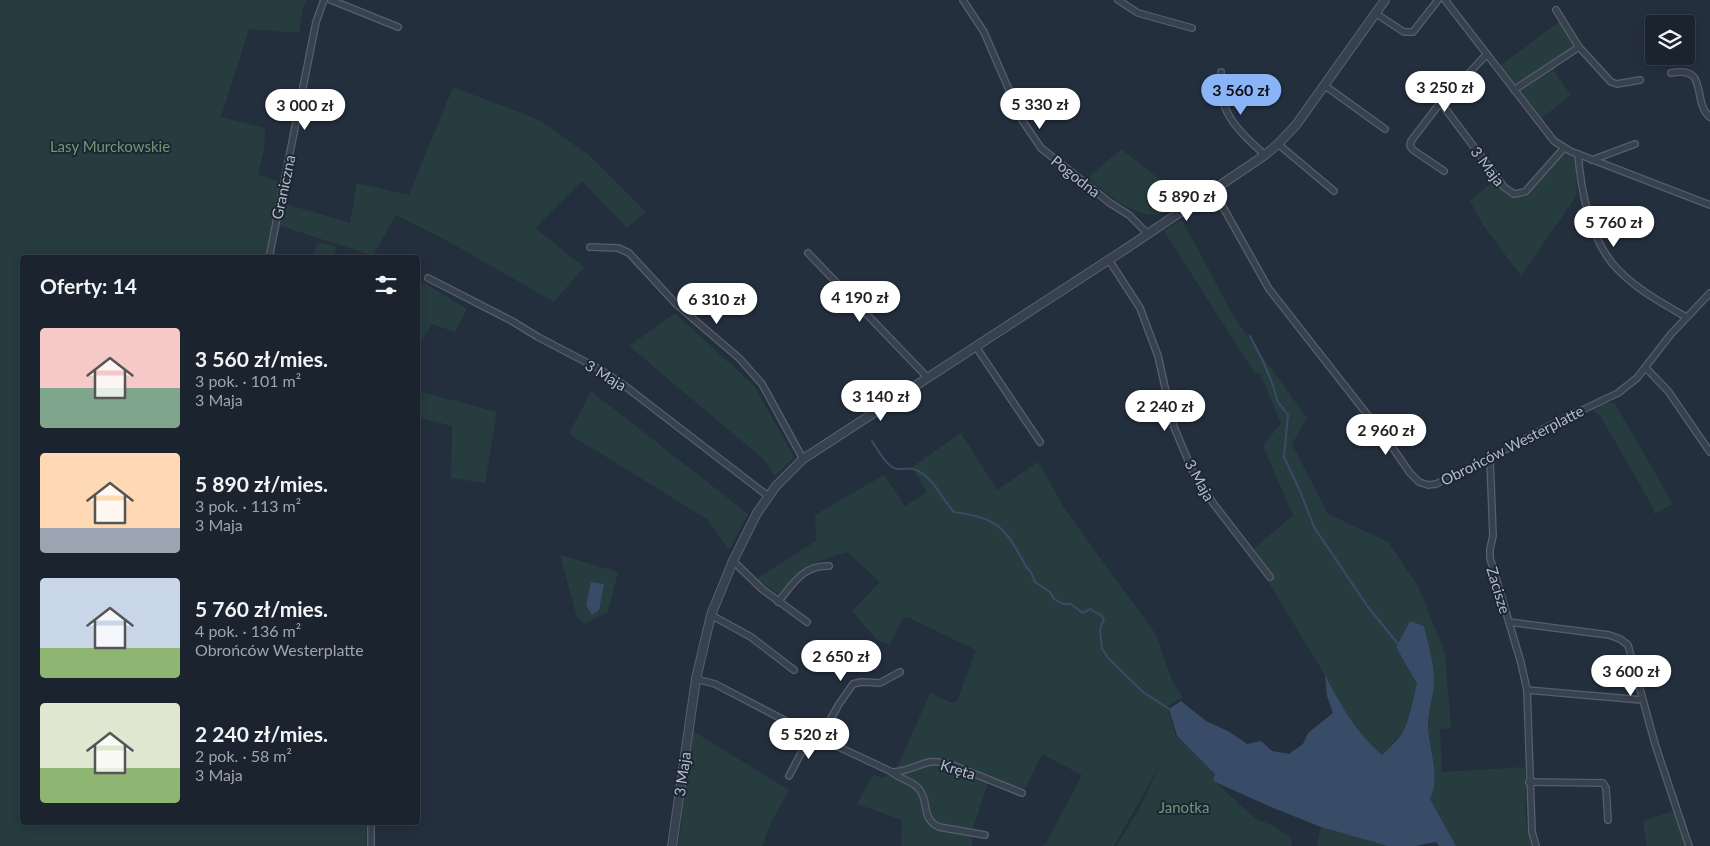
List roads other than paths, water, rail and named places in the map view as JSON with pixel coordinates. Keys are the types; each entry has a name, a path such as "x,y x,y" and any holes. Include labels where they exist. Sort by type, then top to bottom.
{"street":[{"name":"Graniczna","path":"270,255 316,22 324,0"},
{"path":"331,0 398,28"},
{"name":"Pogodna","path":"964,0 984,32 1022,120 1041,148 1128,215 1148,234"},
{"path":"1118,0 1138,13 1192,28"},
{"name":"3 Maja","path":"672,846 696,679 710,615 733,561 757,513 784,476 804,459 1214,191 1265,155 1296,125 1385,0"},
{"path":"1375,13 1409,34 1413,32 1438,0"},
{"path":"1445,0 1554,141 1567,150 1710,205"},
{"path":"1556,10 1579,47 1611,82 1617,84 1640,80"},
{"path":"1514,90 1579,47"},
{"path":"1444,171 1413,150 1410,146 1411,141 1441,103 1486,54"},
{"path":"1672,73 1686,70 1695,75 1700,85 1704,111 1710,117"},
{"path":"1221,72 1221,96 1227,114 1243,135 1265,155"},
{"path":"1324,85 1385,129"},
{"name":"3 Maja","path":"1441,103 1504,187 1514,194 1525,192 1567,150"},
{"path":"1278,144 1334,191"},
{"path":"1592,160 1634,144"},
{"path":"1578,154 1580,184 1586,210 1604,251 1613,264 1629,280 1653,298 1686,317"},
{"name":"Obrońców Westerplatte","path":"1214,191 1269,289 1388,441 1410,473 1419,482 1428,485 1436,484 1490,458 1553,424 1618,393 1637,378 1671,334 1710,292"},
{"path":"590,247 618,248 629,253 676,304 739,358 762,384 804,459"},
{"path":"808,253 928,378"},
{"name":"3 Maja","path":"1109,260 1140,308 1158,356 1174,427 1193,472 1212,503 1270,577"},
{"name":"3 Maja","path":"428,278 512,321 621,382 768,496"},
{"path":"976,347 1040,442"},
{"path":"1646,368 1668,390 1710,452"},
{"name":"Zacisze","path":"1490,458 1492,536 1490,558 1522,663 1527,690 1529,782 1532,832 1536,846"},
{"path":"733,561 762,589 807,622"},
{"path":"778,602 799,576 810,568 820,565 829,566"},
{"path":"710,615 751,636 794,670"},
{"path":"1509,622 1609,636 1620,639 1628,645 1642,700 1689,846"},
{"path":"820,738 839,704 853,684 861,682 880,683 900,672"},
{"path":"696,679 715,684 820,738 892,772 897,777 917,787 921,791 927,816 939,827 985,835"},
{"path":"1527,690 1642,700"},
{"path":"789,776 812,734"},
{"name":"Kręta","path":"892,772 902,772 931,762 940,762 950,764 1022,793"},
{"path":"1529,782 1603,783 1606,788 1608,820"},
{"path":"371,825 371,846"}],"water":[{"path":"591,582 604,584 599,610 592,615 586,605"},
{"path":"1410,621 1424,626 1433,669 1434,684 1428,726 1434,763 1433,791 1430,799 1456,846 1439,846 1436,842 1415,846 1388,846 1321,827 1213,781 1215,774 1177,736 1169,709 1181,701 1206,721 1230,732 1247,744 1261,741 1272,751 1289,754 1303,744 1308,733 1333,713 1327,696 1325,675 1343,708 1357,728 1382,755 1405,728 1417,684 1396,647"}],"waterway":[{"path":"1250,336 1263,361 1278,402 1288,415 1284,457 1314,527 1368,607 1398,644"},
{"path":"872,441 883,458 894,468 913,469 929,479 954,512 982,518 1000,528 1013,543 1035,582 1050,592 1054,599 1063,604 1071,604 1083,613 1090,609 1102,616 1104,619 1100,629 1102,649 1110,660 1143,692 1169,709"}],"park label":[{"name":"Lasy Murckowskie","path":"110,146"},
{"name":"Janotka","path":"1184,807"}]}
